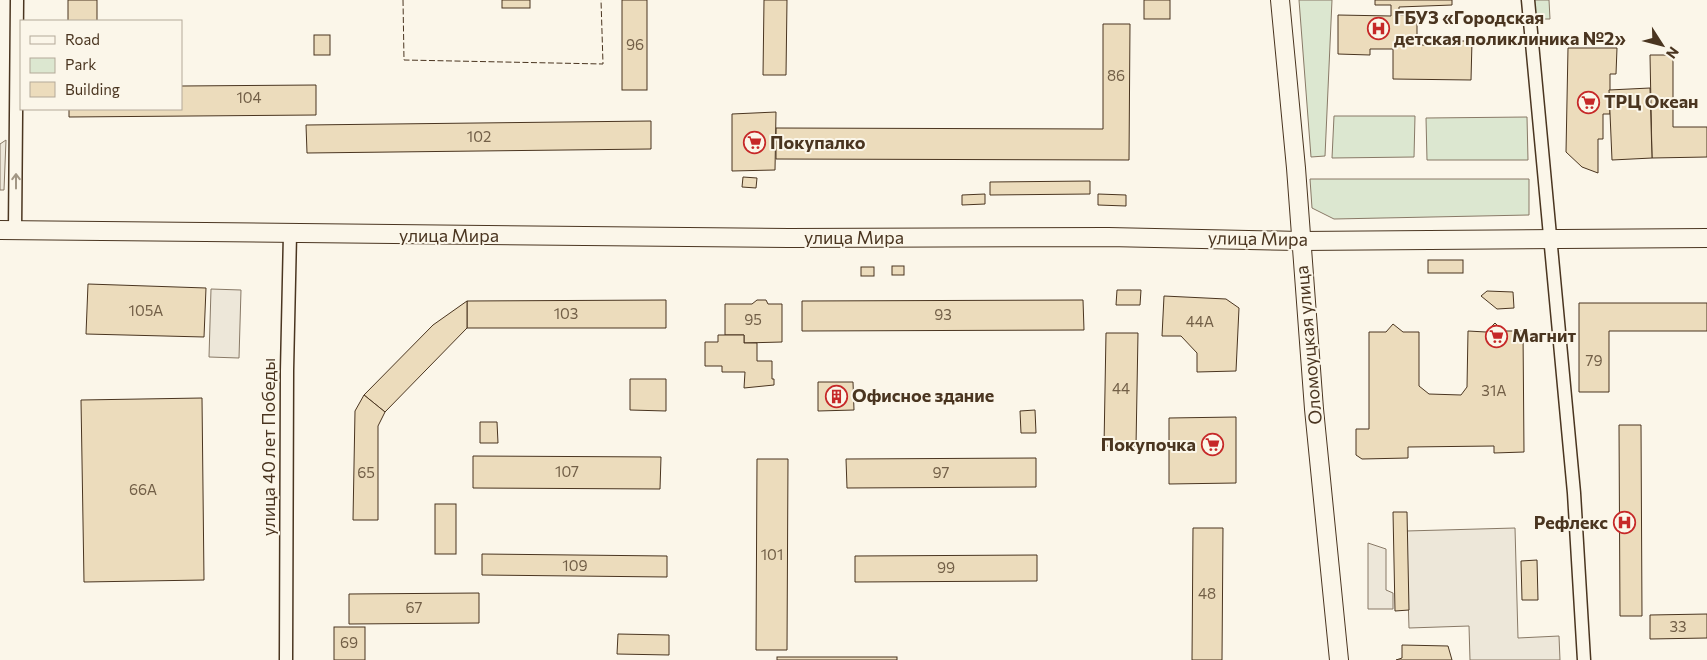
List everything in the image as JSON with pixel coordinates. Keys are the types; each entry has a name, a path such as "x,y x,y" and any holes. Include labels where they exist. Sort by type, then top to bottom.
{"street":[{"path":"8,230 17,0"},
{"name":"Оломоуцкая улица","path":"1280,0 1296,168 1314,409 1339,660"},
{"path":"1528,0 1574,493 1584,660"},
{"name":"улица Мира","path":"8,230 865,239 1108,237 1300,241 1707,238"},
{"name":"улица 40 лет Победы","path":"286,660 287,381 290,234"}],"green space":[{"path":"1299,0 1332,0 1325,156 1311,157"},
{"path":"1533,0 1549,0 1550,19 1535,19"},
{"path":"1334,116 1415,116 1414,157 1332,158"},
{"path":"1527,117 1528,160 1427,160 1426,118"},
{"path":"1310,179 1529,179 1529,215 1334,219 1312,208"}],"shaded area":[{"path":"6,140 4,190 0,190 0,144"},
{"path":"211,289 241,290 239,358 209,357"},
{"path":"1515,528 1518,638 1559,636 1560,660 1470,660 1469,626 1409,628 1406,531"},
{"path":"1368,543 1386,549 1386,590 1393,593 1393,609 1368,609"}],"building":[{"path":"68,0 97,0 97,20 68,20"},
{"path":"502,0 530,0 530,8 502,8"},
{"path":"622,0 647,0 647,90 622,90"},
{"path":"764,0 787,0 786,75 763,75"},
{"path":"1144,0 1170,0 1170,19 1144,19"},
{"name":"ГБУЗ «Городская детская поликлиника №2»","path":"1375,0 1452,0 1452,5 1399,7 1399,15 1417,15 1417,45 1440,45 1441,41 1472,41 1471,80 1393,79 1393,49 1370,49 1370,55 1338,54 1338,15 1391,16 1391,5 1375,5"},
{"path":"1103,24 1130,24 1129,160 776,159 776,128 1103,129"},
{"path":"314,35 330,35 330,55 314,55"},
{"name":"ТРЦ Океан","path":"1568,48 1617,48 1616,74 1610,74 1610,114 1603,114 1603,139 1598,139 1598,173 1582,167 1566,152"},
{"path":"1650,55 1673,55 1673,127 1707,127 1707,157 1652,158"},
{"path":"316,85 316,115 69,117 69,110 182,110 182,86"},
{"path":"1650,88 1652,158 1612,160 1609,90"},
{"name":"Покупалко","path":"776,112 775,170 732,171 732,114"},
{"path":"651,121 651,149 307,153 306,125"},
{"path":"743,177 757,178 756,188 742,187"},
{"path":"1090,181 1090,194 990,195 990,182"},
{"path":"985,194 985,204 962,205 962,195"},
{"path":"1098,194 1126,195 1126,206 1098,205"},
{"path":"1428,260 1463,260 1463,273 1428,273"},
{"path":"892,266 904,266 904,275 892,275"},
{"path":"861,267 874,267 874,276 861,276"},
{"path":"88,284 206,288 204,337 86,334"},
{"path":"1117,290 1141,290 1140,305 1116,305"},
{"path":"1487,291 1513,292 1514,308 1497,309 1481,296"},
{"path":"1164,296 1226,299 1239,308 1236,371 1197,372 1197,353 1181,336 1162,336"},
{"path":"666,300 666,328 467,328 467,301"},
{"path":"757,300 766,300 768,304 782,304 782,342 744,343 744,335 725,335 725,304 752,304"},
{"path":"1083,300 1084,330 802,331 802,301"},
{"path":"467,301 467,328 385,412 364,395 433,325"},
{"path":"1579,303 1707,303 1707,331 1609,331 1609,392 1579,392"},
{"path":"1495,323 1503,331 1523,331 1524,452 1494,453 1494,446 1408,447 1408,458 1362,459 1356,455 1356,429 1369,429 1369,332 1386,332 1393,324 1403,332 1419,332 1419,386 1429,394 1461,395 1467,387 1468,331 1486,332"},
{"path":"1106,333 1138,333 1136,446 1104,446"},
{"path":"718,335 744,335 744,343 757,343 757,361 772,361 774,385 744,388 745,372 722,372 722,366 705,366 705,342 718,342"},
{"path":"630,379 666,379 666,411 630,410"},
{"name":"Офисное здание","path":"818,382 853,382 854,410 818,411"},
{"path":"364,395 385,412 378,426 378,520 353,520 355,411"},
{"path":"202,398 204,580 84,582 81,400"},
{"path":"1035,410 1036,433 1021,433 1020,411"},
{"path":"1236,417 1236,483 1169,484 1169,418"},
{"path":"480,422 497,422 498,443 480,443"},
{"path":"1619,425 1641,425 1642,616 1620,616"},
{"path":"473,456 661,457 660,489 473,488"},
{"path":"1036,458 1036,487 847,488 846,459"},
{"path":"757,459 788,459 787,650 756,650"},
{"path":"435,504 456,504 456,554 435,554"},
{"path":"1393,512 1407,512 1409,610 1395,611"},
{"path":"1193,528 1223,528 1222,660 1192,660"},
{"path":"482,554 667,556 667,577 482,575"},
{"path":"1037,555 1037,581 855,582 855,556"},
{"path":"1537,560 1538,600 1522,600 1521,561"},
{"path":"479,593 479,623 349,624 349,594"},
{"path":"1707,614 1707,638 1650,639 1650,615"},
{"path":"334,627 365,627 365,660 334,660"},
{"path":"618,634 669,635 669,655 617,654"},
{"path":"1402,645 1448,646 1452,660 1396,660 1402,658"},
{"path":"777,657 897,657 897,660 777,660"}],"fence":[{"path":"403,0 404,60 603,64 601,0"}],"place":[{"name":"ГБУЗ «Городская детская поликлиника №2»","path":"1378,28"},
{"name":"ТРЦ Океан","path":"1588,102"},
{"name":"Покупалко","path":"754,143"},
{"name":"Магнит","path":"1496,336"},
{"name":"Офисное здание","path":"836,396"},
{"name":"Покупочка","path":"1212,445"},
{"name":"Рефлекс","path":"1624,523"}]}
